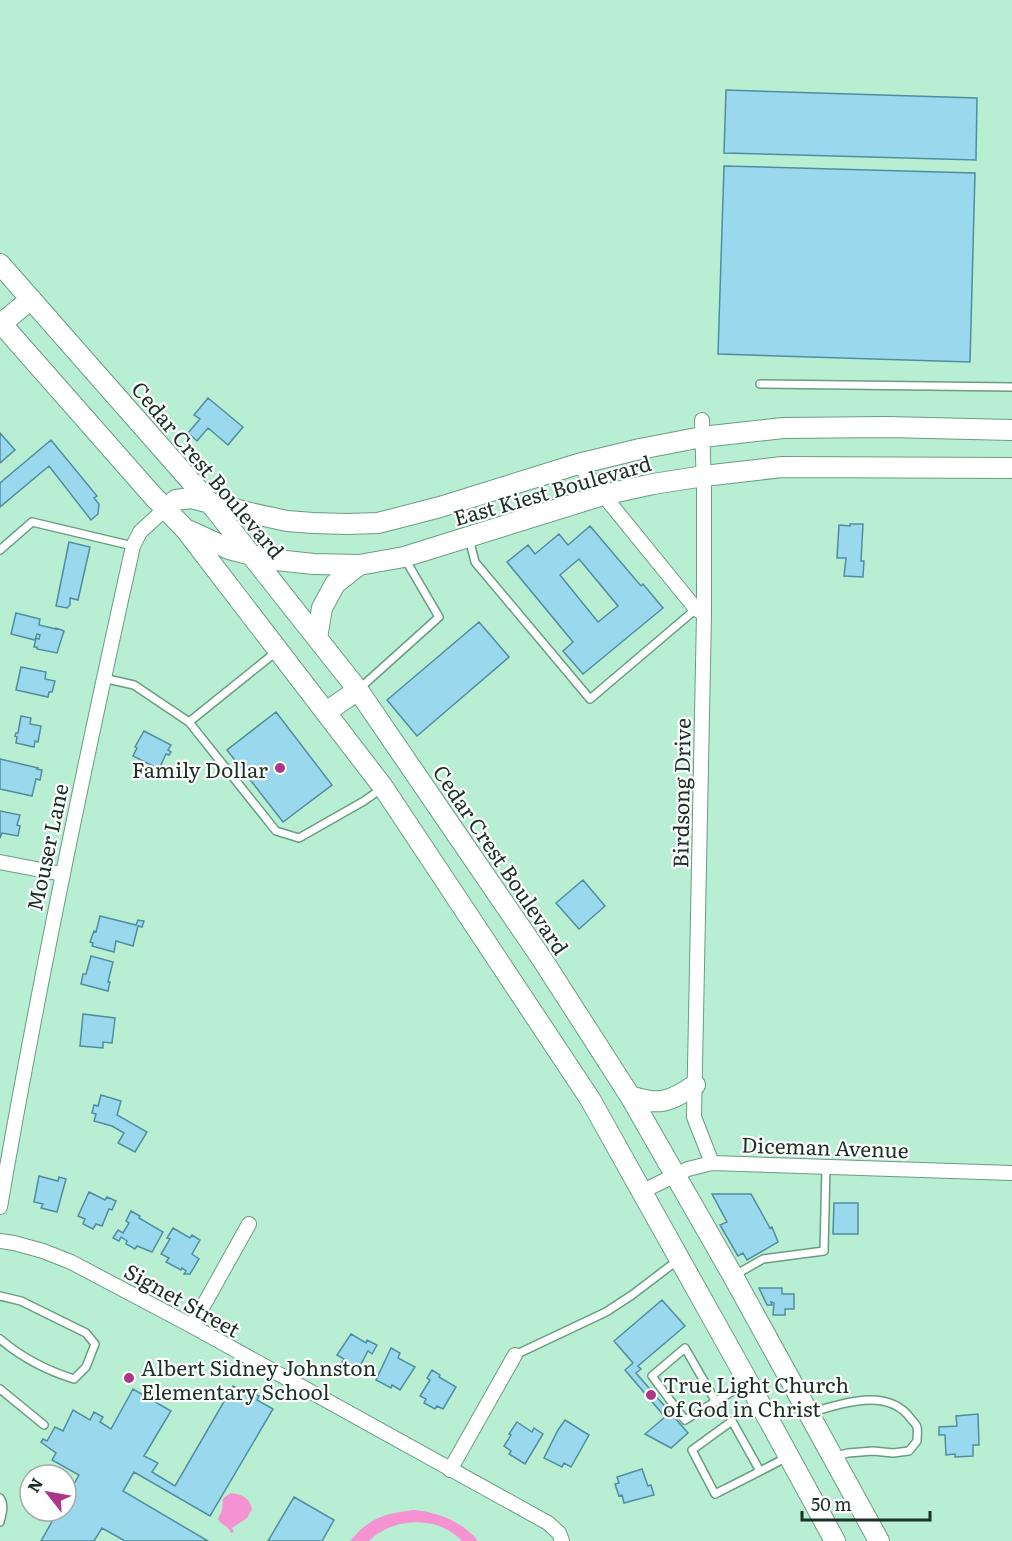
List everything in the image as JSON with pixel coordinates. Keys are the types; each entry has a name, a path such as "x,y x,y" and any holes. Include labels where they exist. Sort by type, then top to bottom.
{"street":[{"name":"Cedar Crest Boulevard","path":"0,264 210,503 358,690 542,959 630,1096 810,1413 879,1541"},
{"path":"31,299 0,324 185,529 383,787 590,1099 835,1541"},
{"name":"East Kiest Boulevard","path":"165,509 176,500 191,498 287,521 324,524 378,523 440,507 578,464 640,449 702,429 1012,430"},
{"name":"Birdsong Drive","path":"702,429 704,476 700,611 694,1117 712,1163"},
{"path":"578,464 700,611"},
{"name":"East Kiest Boulevard","path":"185,529 229,549 276,560 359,565 404,557 603,495 704,476 782,467 1012,468"},
{"name":"Mouser Lane","path":"0,1207 62,874 133,546 140,532 165,509"},
{"path":"317,638 322,608 335,585 359,565"},
{"path":"327,712 358,690"},
{"path":"383,787 411,768"},
{"path":"0,862 62,874"},
{"path":"630,1096 652,1103 668,1101 695,1085"},
{"name":"Diceman Avenue","path":"643,1191 688,1169 712,1163 1012,1173"},
{"path":"192,1326 249,1224"},
{"name":"Signet Street","path":"0,1241 43,1251 71,1262 192,1326 548,1523 561,1537"},
{"path":"450,1470 515,1355"}],"lane":[{"path":"760,384 1012,387"},
{"path":"0,550 32,522 133,546"},
{"path":"468,537 475,562 590,699 700,611"},
{"path":"358,690 439,617 404,557"},
{"path":"189,722 279,650"},
{"path":"104,678 134,685 189,722 276,831 299,838 364,801 383,787"},
{"path":"733,1276 763,1259 824,1251 826,1167"},
{"path":"515,1355 606,1312 633,1295 680,1259"},
{"path":"0,1296 21,1301 86,1333 95,1344 86,1367 74,1379 55,1373 0,1339"},
{"path":"716,1402 685,1348 652,1376 685,1420 716,1402 748,1381"},
{"path":"0,1389 44,1425"},
{"path":"810,1413 852,1402 877,1399 895,1404 905,1410 917,1427 917,1441 909,1451 893,1453 873,1451 833,1457"},
{"path":"760,1471 732,1421 692,1450 715,1494 760,1471 789,1456"},
{"path":"0,1498 3,1509 0,1522"}],"shaded area":[{"path":"231,1493 244,1497 252,1509 247,1518 232,1528 234,1532 231,1533 218,1519 223,1499"},
{"path":"414,1510 449,1519 465,1528 478,1541 462,1541 441,1527 416,1522 390,1527 369,1541 350,1541 378,1518"}],"building":[{"path":"726,90 977,98 976,160 724,153"},
{"path":"724,166 975,173 970,362 718,354"},
{"path":"208,398 243,427 228,445 208,428 197,441 188,433 200,419 194,415"},
{"path":"0,433 15,450 0,463"},
{"path":"51,440 97,496 94,498 99,504 98,514 91,520 49,466 0,507 0,483"},
{"path":"850,524 863,524 861,561 864,561 863,577 844,576 846,558 837,558 839,525 850,526"},
{"path":"590,526 641,586 643,584 663,608 583,674 563,651 573,642 507,562 528,545 535,554 559,534 568,545","holes":["579,559 618,606 598,622 560,575"]},
{"path":"69,542 90,547 78,600 70,598 70,605 67,608 56,606"},
{"path":"16,613 40,619 39,625 64,631 57,653 34,647 36,638 39,639 40,635 37,634 35,640 11,634"},
{"path":"479,622 509,657 417,736 387,700"},
{"path":"21,667 46,672 45,679 55,681 48,697 16,690"},
{"name":"Family Dollar","path":"276,712 332,785 283,822 227,750"},
{"path":"21,716 31,718 30,724 41,726 38,742 35,741 34,747 16,743 17,737 15,736 18,733"},
{"path":"144,731 171,745 168,750 171,752 169,755 166,754 159,769 133,756"},
{"path":"0,759 42,770 40,780 36,779 32,796 0,789"},
{"path":"0,811 20,815 17,825 20,826 18,836 2,833 0,838"},
{"path":"583,880 605,906 579,929 556,903"},
{"path":"100,916 136,925 138,920 144,921 142,927 138,926 133,946 116,941 114,952 92,946 93,943 90,942 94,931 96,932"},
{"path":"91,956 113,962 108,991 81,984"},
{"path":"83,1014 115,1018 112,1043 103,1042 103,1048 80,1046"},
{"path":"101,1095 121,1101 117,1115 147,1132 135,1152 118,1143 124,1133 112,1126 94,1121 96,1114 92,1113 94,1105 98,1106"},
{"path":"39,1176 58,1181 59,1177 66,1179 57,1212 41,1208 43,1204 34,1202"},
{"path":"89,1192 105,1200 107,1197 116,1201 112,1210 109,1209 102,1226 96,1224 93,1229 83,1224 85,1219 78,1216"},
{"path":"712,1194 751,1194 770,1228 772,1227 778,1242 747,1260 743,1253 738,1256 720,1225 727,1222"},
{"path":"834,1203 858,1203 858,1234 833,1234"},
{"path":"131,1211 163,1232 152,1252 137,1246 135,1249 126,1244 127,1241 121,1237 119,1241 113,1238 118,1230 123,1233 129,1223 126,1221"},
{"path":"173,1228 190,1238 192,1235 200,1240 192,1254 199,1259 190,1274 184,1274 186,1271 182,1268 181,1270 166,1262 169,1258 161,1254 170,1239 167,1238"},
{"path":"759,1288 782,1288 782,1294 794,1294 794,1309 785,1309 785,1315 773,1315 774,1303 767,1305"},
{"name":"True Light Church of God in Christ","path":"662,1300 685,1326 638,1366 641,1369 636,1373 688,1433 671,1448 645,1434 665,1417 625,1370 633,1363 614,1341"},
{"path":"351,1334 366,1343 367,1340 377,1345 372,1354 368,1351 359,1368 353,1364 351,1368 342,1362 344,1359 337,1355"},
{"path":"391,1348 400,1353 398,1358 415,1367 400,1390 376,1380"},
{"path":"432,1370 456,1387 443,1409 437,1406 435,1409 424,1403 426,1399 420,1396 430,1380 427,1378"},
{"path":"233,1386 249,1396 252,1392 259,1396 257,1400 273,1409 210,1516 134,1472 123,1491 208,1541 125,1541 102,1528 94,1541 41,1541 51,1523 78,1523 78,1463 57,1463 52,1460 56,1453 41,1442 43,1439 47,1441 55,1427 63,1431 73,1410 90,1420 94,1412 103,1417 100,1422 111,1429 133,1389 171,1411 144,1456 158,1463 152,1472 175,1486"},
{"path":"978,1414 979,1445 973,1445 973,1456 946,1455 945,1435 939,1435 939,1427 957,1426 956,1416"},
{"path":"565,1420 589,1435 571,1467 564,1463 562,1467 544,1458"},
{"path":"517,1422 532,1432 534,1428 543,1434 525,1464 509,1454 511,1451 504,1446"},
{"path":"642,1469 654,1495 624,1503 615,1484 619,1483 617,1477"},
{"path":"294,1497 334,1520 322,1541 268,1541"}],"place":[{"name":"Family Dollar","path":"280,768"},
{"name":"Albert Sidney Johnston Elementary School","path":"129,1378"},
{"name":"True Light Church of God in Christ","path":"651,1395"}]}
